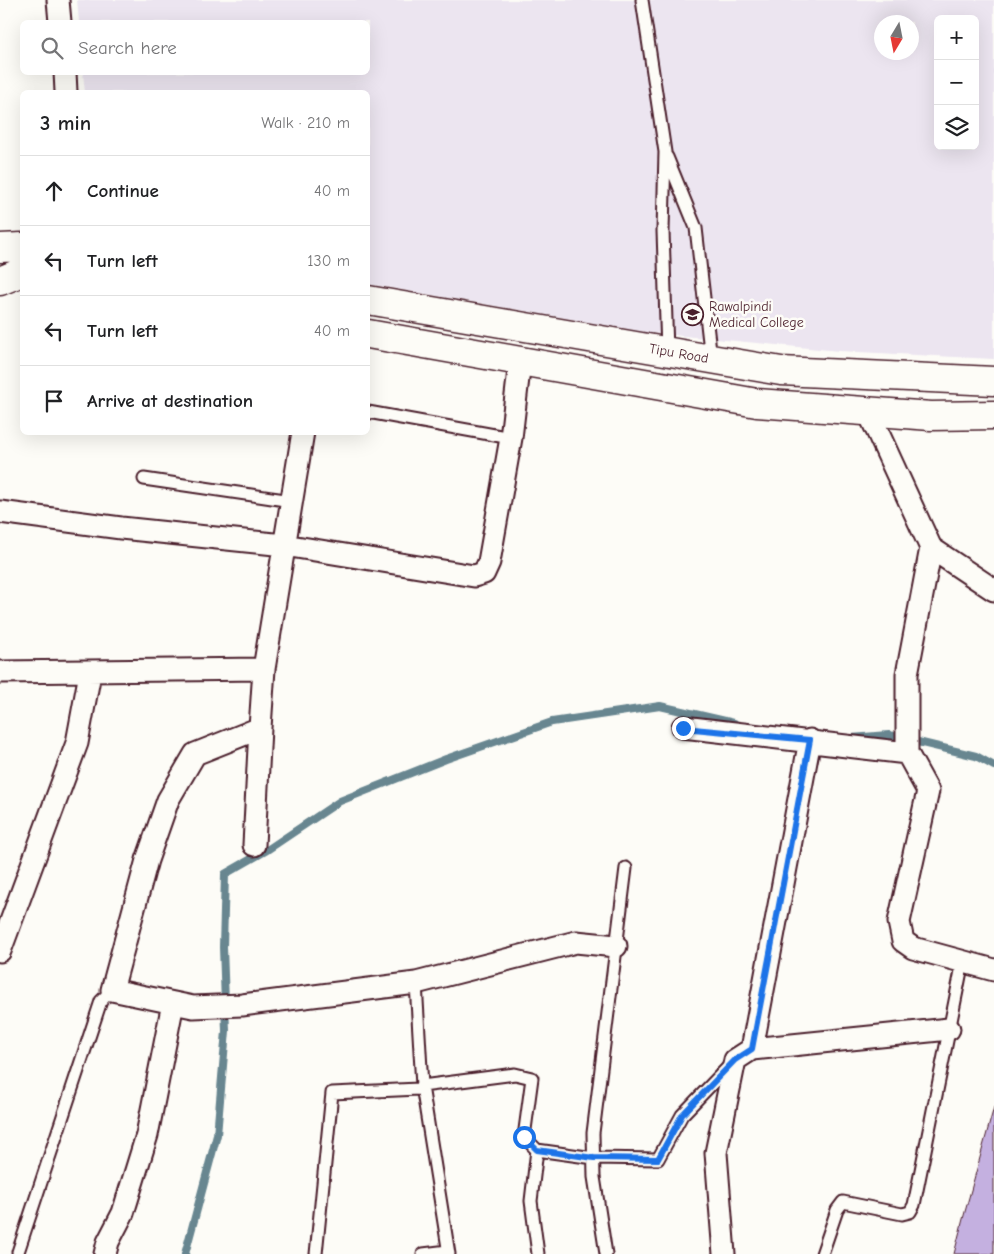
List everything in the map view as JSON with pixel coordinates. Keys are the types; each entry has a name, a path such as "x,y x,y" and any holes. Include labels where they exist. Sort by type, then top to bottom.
{"main road":[{"path":"0,248 20,248"},
{"path":"0,281 20,273"},
{"name":"Tipu Road","path":"370,300 781,371 994,381"},
{"path":"370,334 756,403 932,416 994,415"}],"street":[{"path":"58,0 60,20"},
{"path":"65,75 66,90"},
{"path":"0,512 121,528 284,545 474,576 484,573 489,562 511,438 520,361"},
{"path":"868,411 931,548 994,590"},
{"path":"254,845 264,669 303,435"},
{"path":"931,548 907,674 907,753 928,791 899,922 904,942 913,948 963,960 994,970"},
{"path":"0,672 90,673 264,669"},
{"path":"0,951 29,869 72,761 90,673"},
{"path":"260,728 195,754 168,800 147,860 112,990 173,1003 209,1008 416,983 576,942 616,946"},
{"path":"683,728 810,740 907,753"},
{"path":"724,1254 716,1153 744,1054 810,740"},
{"path":"105,1254 108,1242 123,1213 148,1135 173,1003"},
{"path":"744,1054 950,1029"}],"lane":[{"path":"642,0 665,152 663,231 667,351"},
{"path":"665,152 696,228 711,359"},
{"path":"370,412 511,438"},
{"path":"144,479 292,501"},
{"path":"606,1254 594,1177 593,1133 626,868"},
{"path":"822,1254 837,1210 844,1202 902,1214 910,1212 914,1205 963,960"},
{"path":"416,983 422,1086 448,1253 423,1254"},
{"path":"18,1252 101,1002 112,990"},
{"path":"316,1254 332,1093 418,1089 422,1086 515,1074 532,1078 524,1137 537,1150 594,1158 658,1159 682,1115 744,1054"},
{"path":"537,1150 531,1201 538,1254"}],"shaded area":[{"path":"77,0 994,0 994,359 839,351 652,333 370,284 370,90 85,90 83,75 370,75 370,20 79,20"}],"building":[{"path":"994,1107 994,1254 954,1254 963,1219"}],"waterway":[{"path":"185,1254 217,1135 226,1031 223,947 225,874 267,850 340,801 446,759 552,722 660,706 734,723"},
{"path":"851,738 889,735 976,756 994,766"}],"place":[{"name":"Rawalpindi Medical College","path":"693,314"}],"route":[{"path":"524,1137 537,1150 594,1158 658,1159 682,1115 735,1060 752,1049 810,740 683,728"}]}
